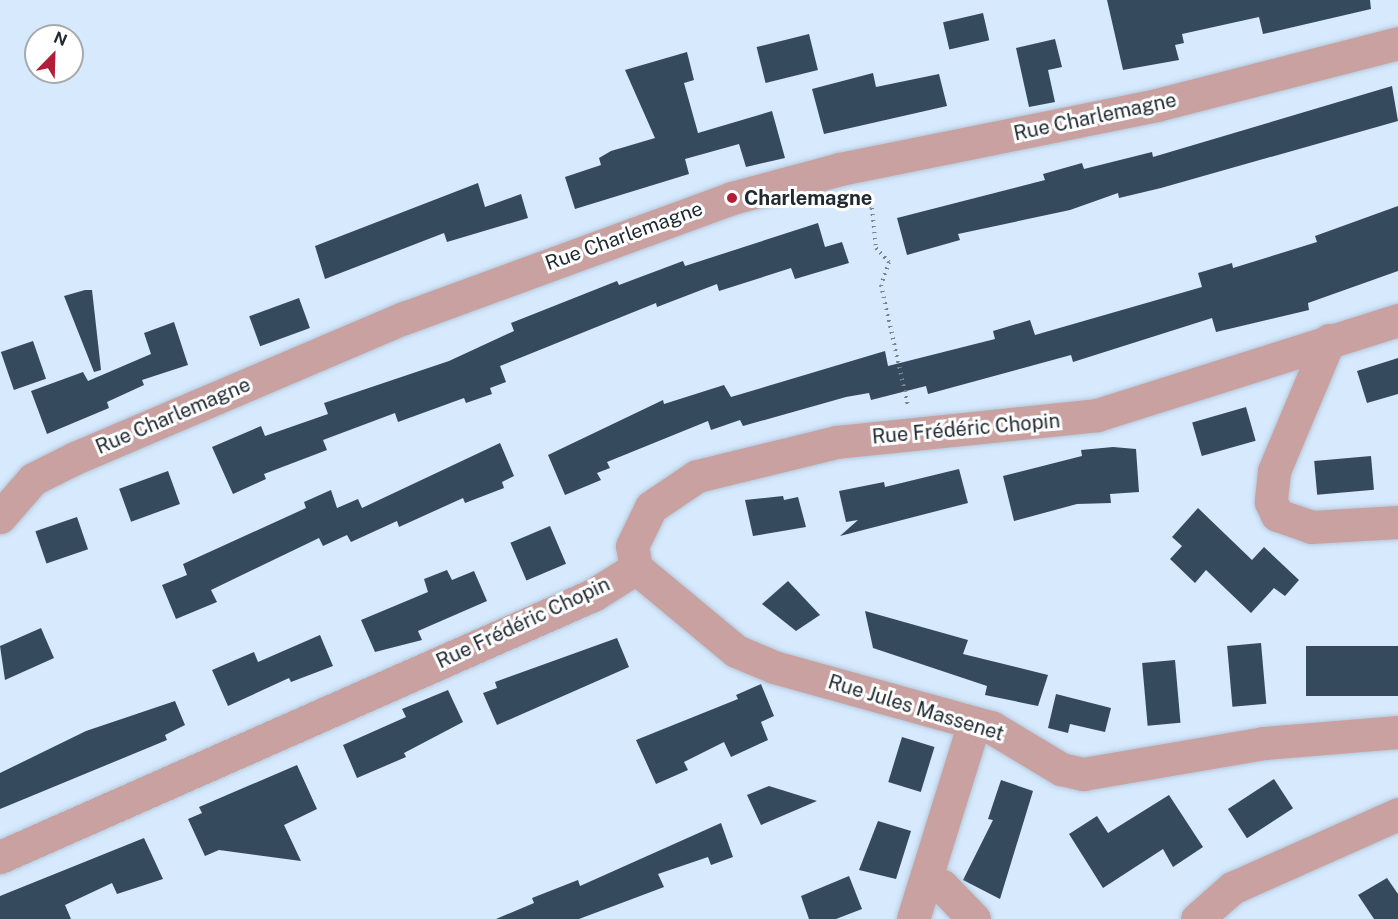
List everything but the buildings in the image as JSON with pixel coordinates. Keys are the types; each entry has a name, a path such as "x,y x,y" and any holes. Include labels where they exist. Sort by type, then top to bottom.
{"street":[{"name":"Rue Charlemagne","path":"0,517 33,479 75,458 393,323 578,251 732,198 840,169 1157,105 1398,43"},
{"name":"Rue Frédéric Chopin","path":"0,857 593,595 636,568 632,546 639,526 651,507 688,480 837,442 1097,415 1398,320"},
{"path":"1329,340 1274,471 1271,502 1277,515 1311,527 1398,522"},
{"name":"Rue Jules Massenet","path":"636,568 736,651 774,667 974,723 1018,739 1060,769 1083,774 1264,743 1398,732"},
{"path":"913,919 928,880 974,723"},
{"path":"1197,919 1232,888 1398,814"},
{"path":"928,880 942,886 974,919"}],"path":[{"path":"840,169 855,195 872,208 876,248 889,262 881,285 914,434"}],"place":[{"name":"Charlemagne","path":"732,198"}]}
